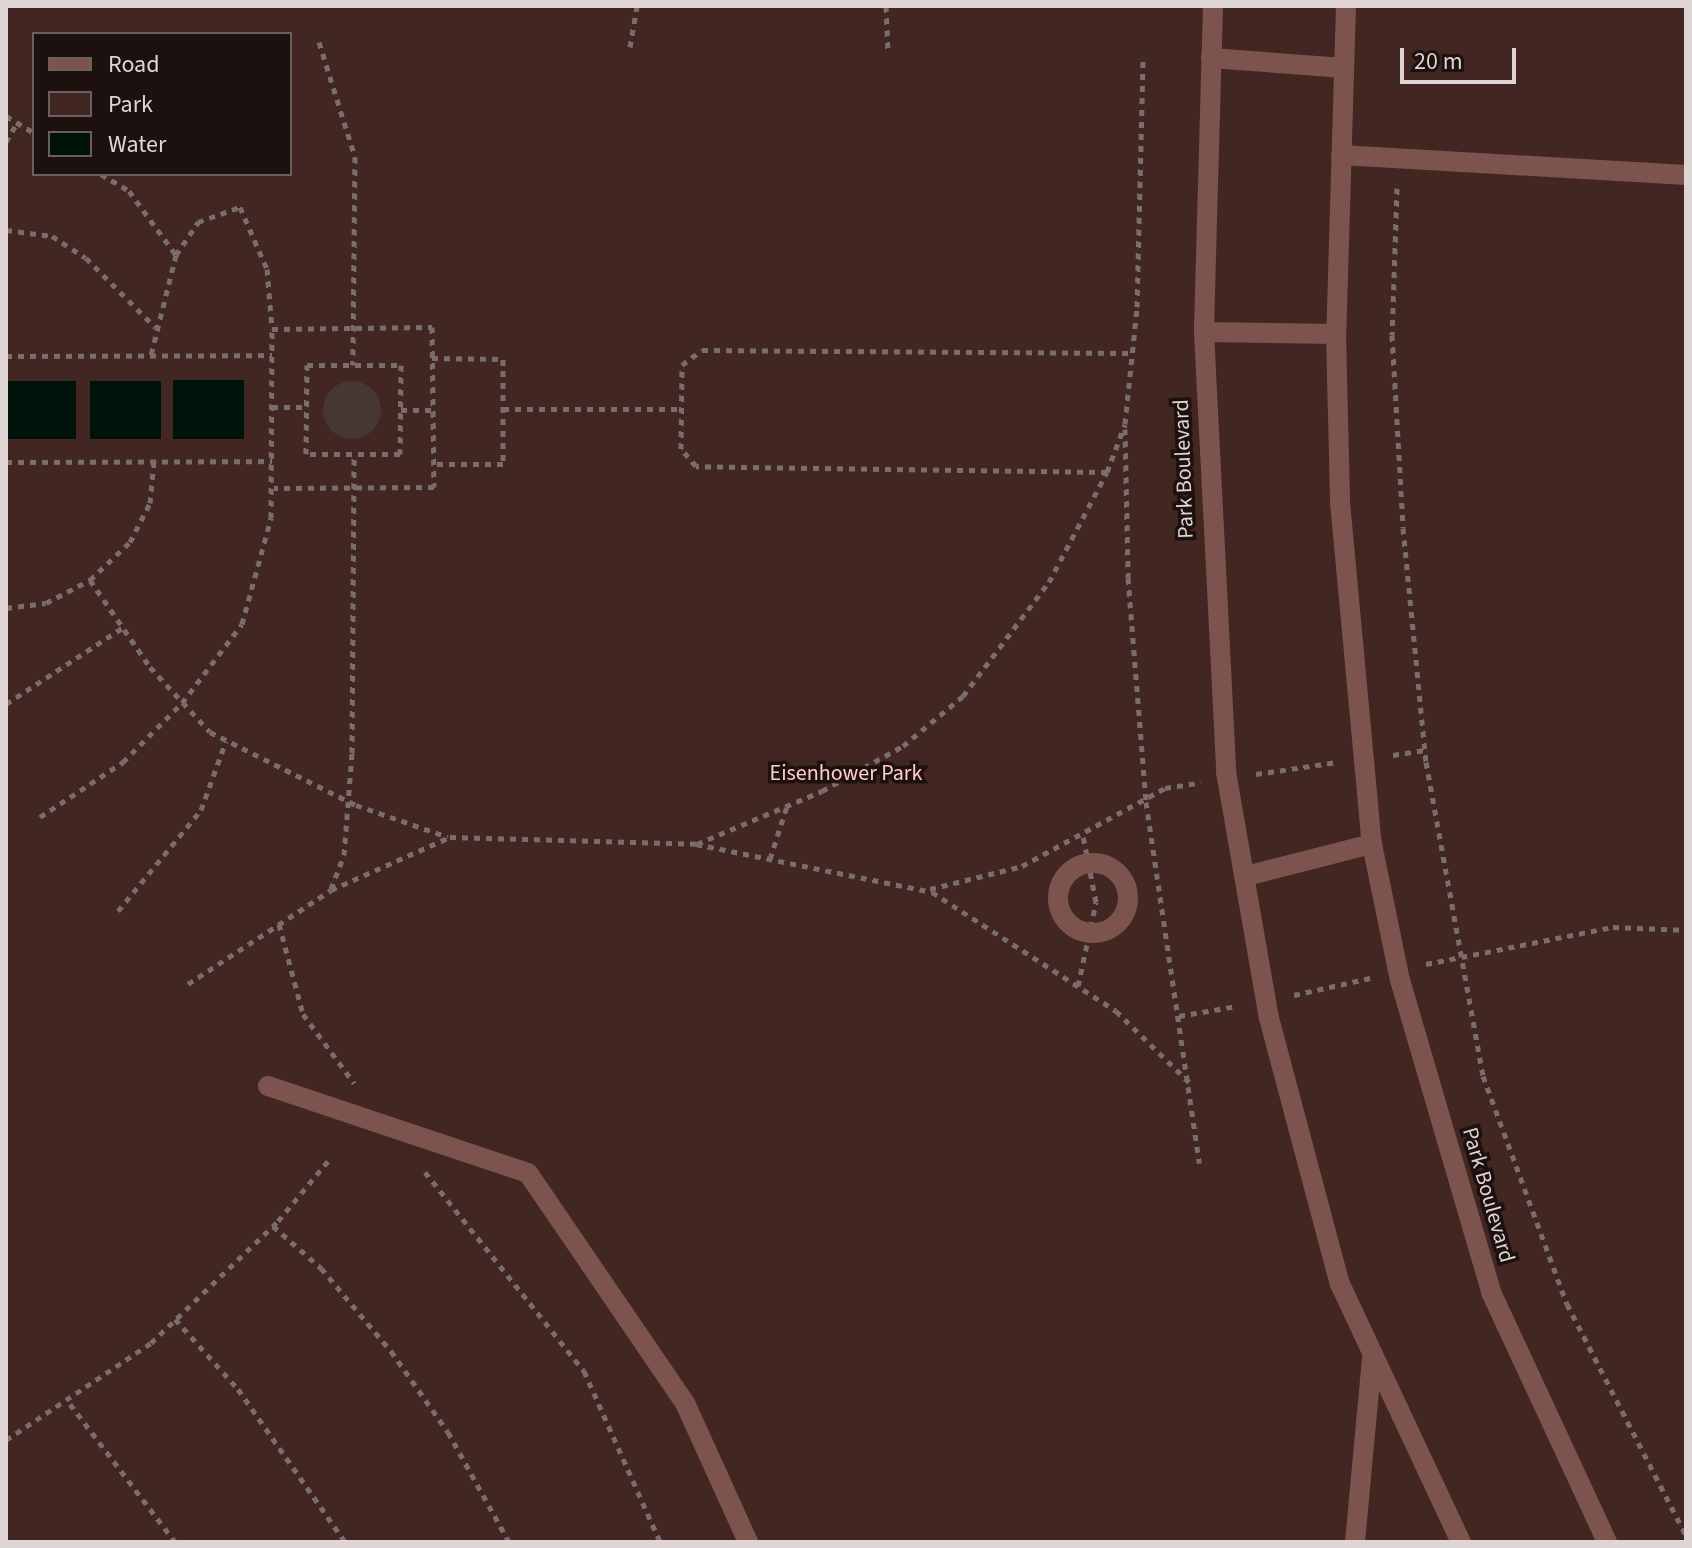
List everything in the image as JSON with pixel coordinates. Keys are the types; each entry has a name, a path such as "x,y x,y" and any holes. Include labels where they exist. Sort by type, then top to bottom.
{"street":[{"name":"Park Boulevard","path":"1213,6 1204,332 1221,703 1266,1002 1340,1284 1461,1542"},
{"name":"Park Boulevard","path":"1346,6 1336,334 1346,617 1372,844 1398,972 1491,1292 1607,1542"},
{"path":"1211,58 1344,68"},
{"path":"1341,155 1686,175"},
{"path":"1204,332 1336,334"},
{"path":"1246,876 1372,844"},
{"path":"1089,863 1118,873 1128,895 1115,926 1089,933 1064,919 1057,897 1066,876 1089,863"},
{"path":"268,1086 386,1130 498,1158 547,1193 685,1403 748,1542"},
{"path":"1355,1542 1372,1357"}],"path":[{"path":"630,47 637,6"},
{"path":"886,6 888,51"},
{"path":"319,42 355,157 353,365"},
{"path":"1143,56 1134,353 1125,424 1128,578 1146,802 1199,1163"},
{"path":"6,116 32,132"},
{"path":"6,142 17,123"},
{"path":"1398,158 1392,335 1425,750 1483,1076 1567,1304 1686,1536"},
{"path":"104,176 129,191 176,255"},
{"path":"40,817 123,762 182,703 242,624 267,551 274,488 272,329 267,269 240,207 198,222 176,255 170,300 155,327 151,356"},
{"path":"6,230 52,236 75,250 155,327"},
{"path":"272,329 432,327 434,487 274,488"},
{"path":"1107,472 696,466 681,449 682,365 702,350 1134,353"},
{"path":"6,356 272,355"},
{"path":"432,358 503,359 503,464 433,464"},
{"path":"307,365 353,365 401,365 400,454 306,454 307,365"},
{"path":"272,407 307,407"},
{"path":"503,409 682,409"},
{"path":"401,410 433,410"},
{"path":"696,844 787,806 903,746 963,696 1041,594 1107,472 1125,424"},
{"path":"331,890 349,802 354,454"},
{"path":"6,608 46,603 90,580 130,542 150,503 154,461"},
{"path":"6,462 272,461"},
{"path":"90,580 122,628 182,703 226,741 349,802 450,837 696,844 925,891 1116,1011 1189,1082"},
{"path":"6,704 122,628"},
{"path":"118,911 201,810 226,741"},
{"path":"1384,756 1425,750"},
{"path":"1251,775 1339,762"},
{"path":"925,891 1022,866 1146,802 1165,788 1205,781"},
{"path":"770,859 787,806"},
{"path":"1078,986 1096,902 1083,836"},
{"path":"188,984 331,890 450,837"},
{"path":"279,924 303,1014 386,1130 467,1218 584,1371 660,1542"},
{"path":"1179,1016 1266,1002 1398,972 1459,954 1613,927 1686,930"},
{"path":"6,1440 70,1404 175,1319 273,1226 328,1161"},
{"path":"273,1226 321,1268 391,1351 448,1432 509,1542"},
{"path":"175,1319 247,1400 345,1542"},
{"path":"70,1404 175,1542"}],"green space":[{"name":"Eisenhower Park","path":"6,6 1686,6 1686,1542 6,1542"}],"water":[{"path":"173,380 244,380 244,439 173,439"},
{"path":"6,381 76,381 76,439 6,439"},
{"path":"90,381 161,381 161,439 90,439"}],"building":[{"path":"352,381 373,389 381,410 373,431 352,439 331,431 323,410 331,389"}]}
